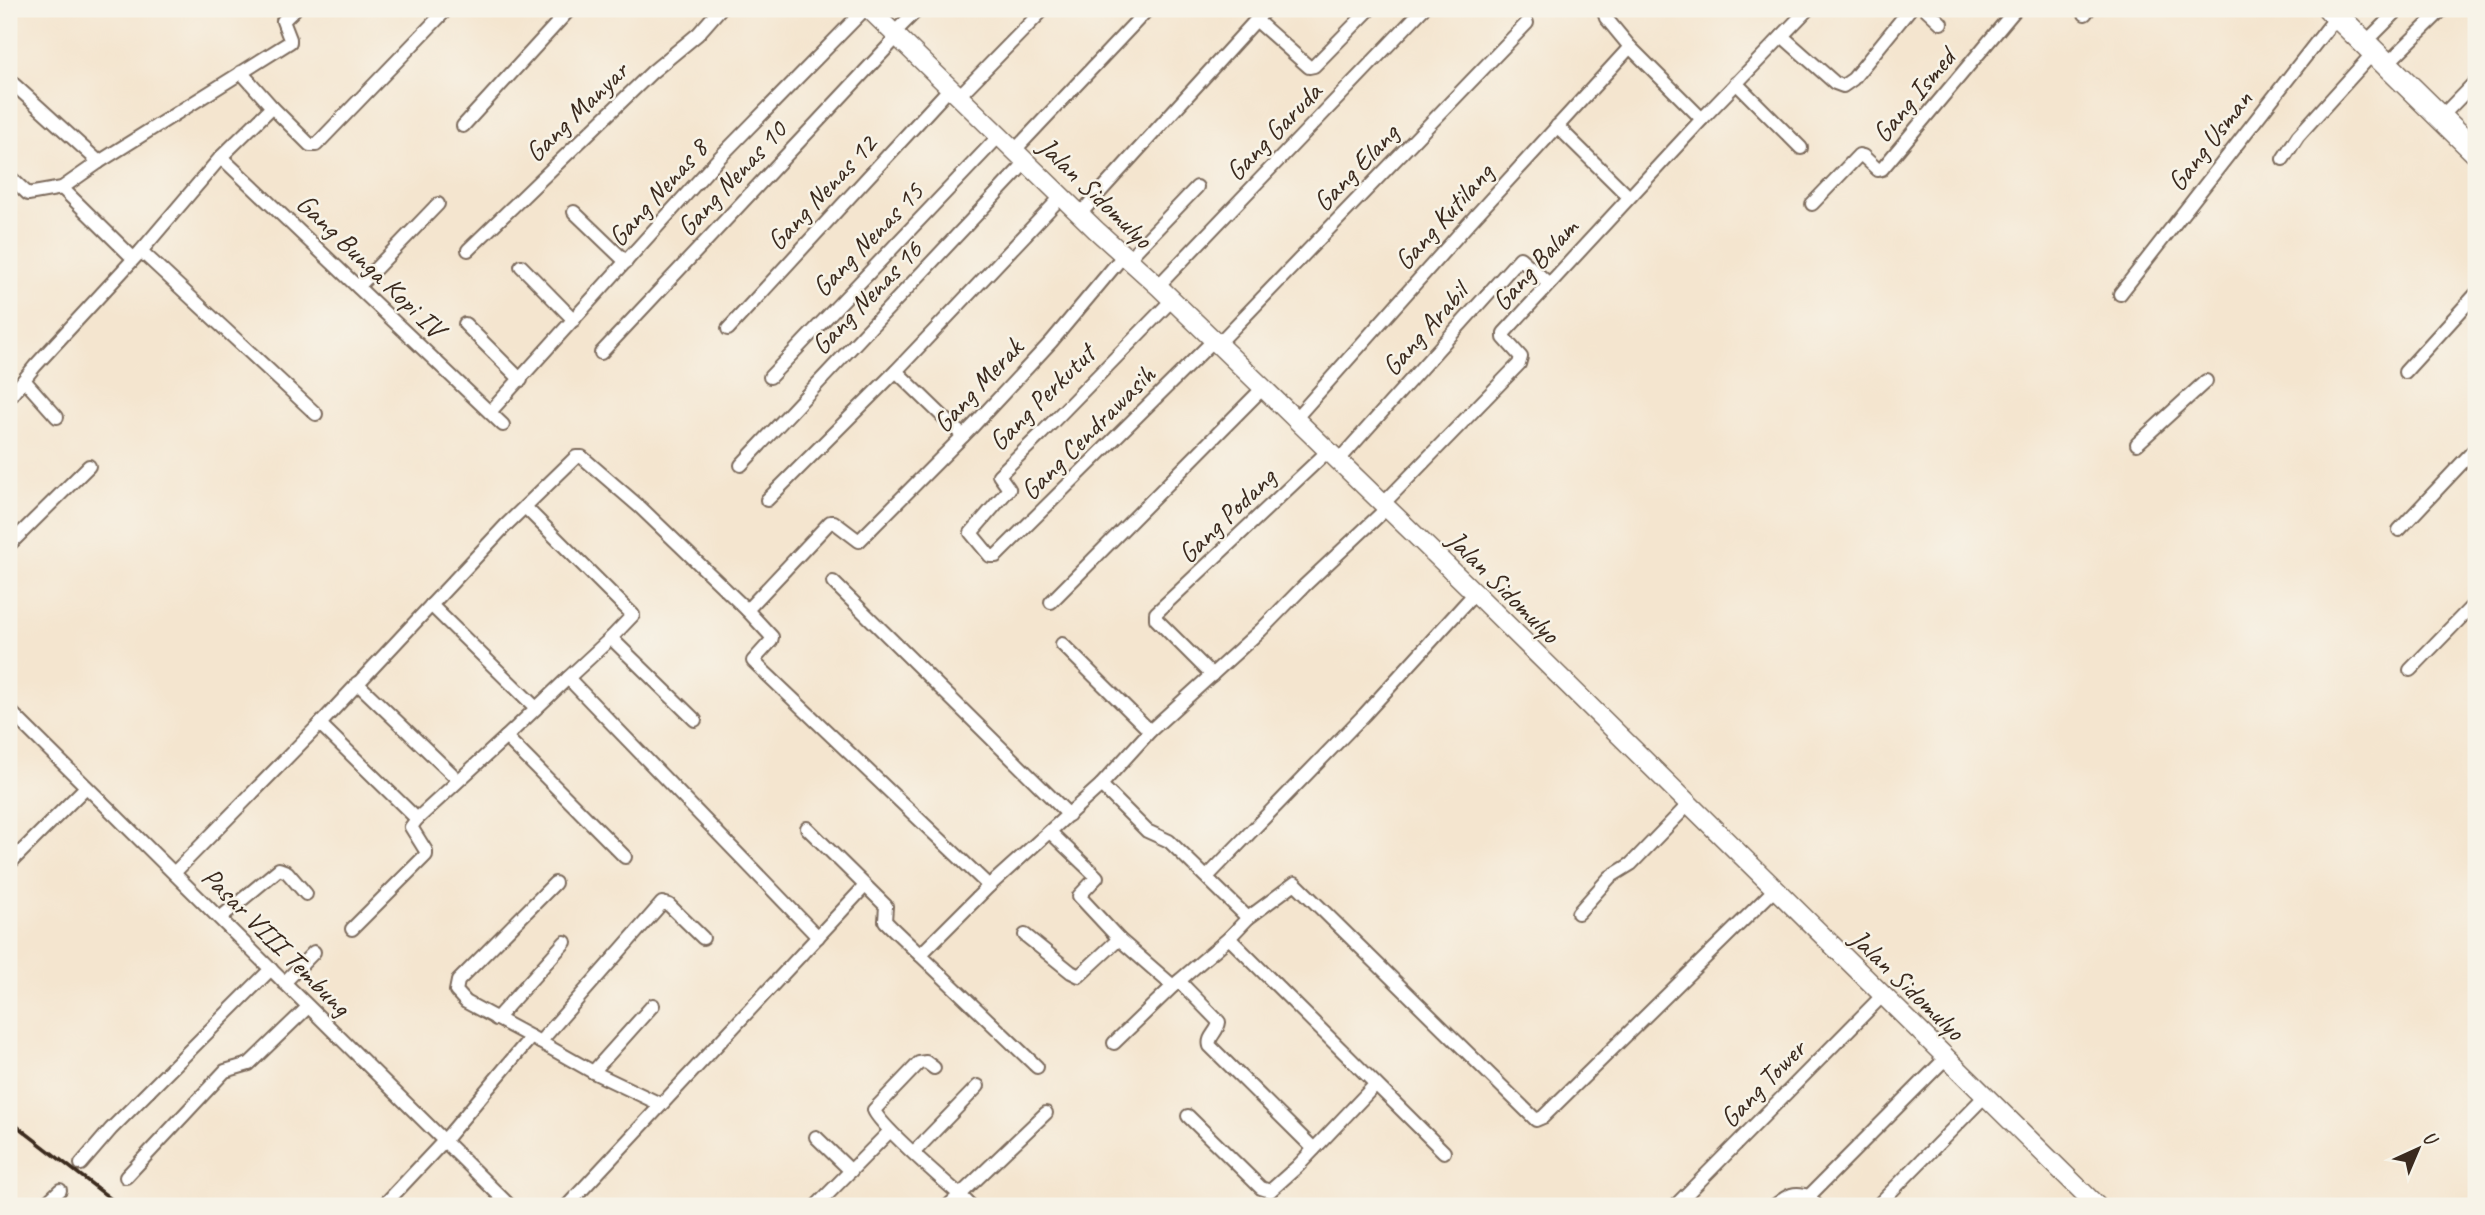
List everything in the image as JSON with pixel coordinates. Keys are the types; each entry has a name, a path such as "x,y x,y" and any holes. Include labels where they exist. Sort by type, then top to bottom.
{"highway":[{"path":"2334,12 2474,147"}],"street":[{"path":"9,176 28,194 62,188 290,42 282,22 295,9"},
{"path":"241,72 310,145 316,145 447,9"},
{"path":"463,126 570,9"},
{"name":"Gang Manyar","path":"468,250 652,72 698,34 720,9"},
{"name":"Jalan Sidomulyo","path":"867,9 1475,593 1688,806 2097,1206"},
{"name":"Gang Nenas 8","path":"489,411 521,380 719,158 867,9"},
{"name":"Gang Nenas 10","path":"601,353 918,9"},
{"name":"Gang Nenas 12","path":"728,329 954,93 1044,9"},
{"name":"Gang Nenas 16","path":"741,465 1020,156 1148,9"},
{"path":"1080,214 1266,9"},
{"path":"1256,20 1309,67 1314,66 1370,9"},
{"name":"Gang Garuda","path":"1158,286 1423,9"},
{"path":"1611,9 1605,17 1630,47 1702,118"},
{"name":"Gang Balam","path":"1385,506 1520,364 1521,357 1503,335 1702,118 1807,9"},
{"path":"1782,36 1835,83 1843,86 1853,79 1910,9"},
{"path":"1926,9 1941,23"},
{"name":"Gang Ismed","path":"1812,204 1859,155 1878,170 1882,169 2016,9"},
{"path":"2376,53 2399,9"},
{"path":"2283,159 2298,136 2376,53 2443,9"},
{"name":"Gang Usman","path":"2120,293 2334,12"},
{"name":"Gang Elang","path":"1216,342 1527,23"},
{"name":"Gang Kutilang","path":"1295,419 1556,126 1630,47"},
{"path":"9,80 99,162"},
{"path":"2441,117 2476,81"},
{"path":"1736,83 1801,148"},
{"path":"9,398 221,157 272,107"},
{"path":"1556,126 1629,197"},
{"name":"Gang Nenas 15","path":"770,377 999,136"},
{"name":"Gang Bunga Kopi IV","path":"221,157 503,425"},
{"name":"Gang Merak","path":"747,610 830,522 834,522 859,541 963,436 1125,258 1197,187"},
{"path":"62,188 316,414"},
{"path":"767,500 896,371 1062,196"},
{"path":"358,287 438,204"},
{"path":"574,212 626,262"},
{"name":"Gang Arabil","path":"1333,456 1520,258 1549,284"},
{"path":"521,267 574,320"},
{"path":"2404,372 2476,294"},
{"name":"Gang Perkutut","path":"993,557 971,533 1009,489 999,475 1172,300"},
{"path":"465,324 521,380"},
{"name":"Gang Cendrawasih","path":"993,557 1216,342"},
{"path":"896,371 963,436"},
{"path":"24,380 57,418"},
{"path":"2137,444 2206,381"},
{"path":"1051,602 1263,388"},
{"path":"2399,530 2476,448"},
{"name":"Gang Podang","path":"1212,675 1156,619 1156,613 1333,456"},
{"path":"174,873 320,724 525,507 576,457 582,457 641,508 772,637 753,662 989,886"},
{"path":"9,545 89,466"},
{"path":"920,955 989,886 1101,785 1150,731 1212,675 1385,506"},
{"path":"352,929 426,855 411,827 416,819 633,615 525,507"},
{"path":"832,582 1069,815"},
{"path":"1207,877 1364,715 1475,593"},
{"path":"2410,670 2476,602"},
{"path":"431,604 536,708"},
{"path":"611,638 695,720"},
{"path":"1062,644 1150,731"},
{"path":"568,678 818,936"},
{"path":"357,683 452,774"},
{"name":"Pasar VIII Tembung","path":"9,710 510,1206"},
{"path":"320,724 416,819"},
{"path":"506,737 625,857"},
{"path":"1101,785 1147,831 1165,838 1248,918"},
{"path":"9,864 86,787"},
{"path":"1578,913 1610,877 1631,864 1688,806"},
{"path":"807,828 887,907 885,921 1037,1067"},
{"path":"1050,832 1097,877 1079,896 1119,939 1219,1022 1219,1027 1210,1038 1210,1046 1314,1149"},
{"path":"220,918 279,869 287,872 306,894"},
{"path":"555,883 458,981 456,990 466,1002 496,1019 593,1072 660,1104"},
{"path":"1114,1044 1248,918 1290,884 1296,884 1538,1120 1599,1059 1651,1013 1774,890"},
{"path":"567,1206 865,886"},
{"path":"383,1206 662,903 669,905 703,938"},
{"path":"1025,935 1079,976 1119,939"},
{"path":"1229,938 1444,1152"},
{"path":"496,1019 565,942"},
{"path":"284,983 314,952"},
{"path":"81,1164 110,1129 271,969"},
{"name":"Gang Tower","path":"1675,1206 1883,995"},
{"path":"593,1072 653,1005"},
{"path":"126,1177 225,1071 249,1064 308,1007"},
{"path":"1774,1206 1792,1194 1800,1193 1813,1202 1946,1058"},
{"path":"934,1068 926,1062 919,1063 875,1108 876,1115 971,1206"},
{"path":"1188,1116 1266,1192 1273,1189 1314,1149 1375,1085"},
{"path":"914,1152 978,1086"},
{"path":"1877,1206 1985,1096"},
{"path":"948,1206 1046,1113"},
{"path":"816,1206 890,1130"},
{"path":"816,1137 850,1171"},
{"path":"43,1206 60,1190"}],"railway":[{"path":"9,1120 120,1206"}]}
